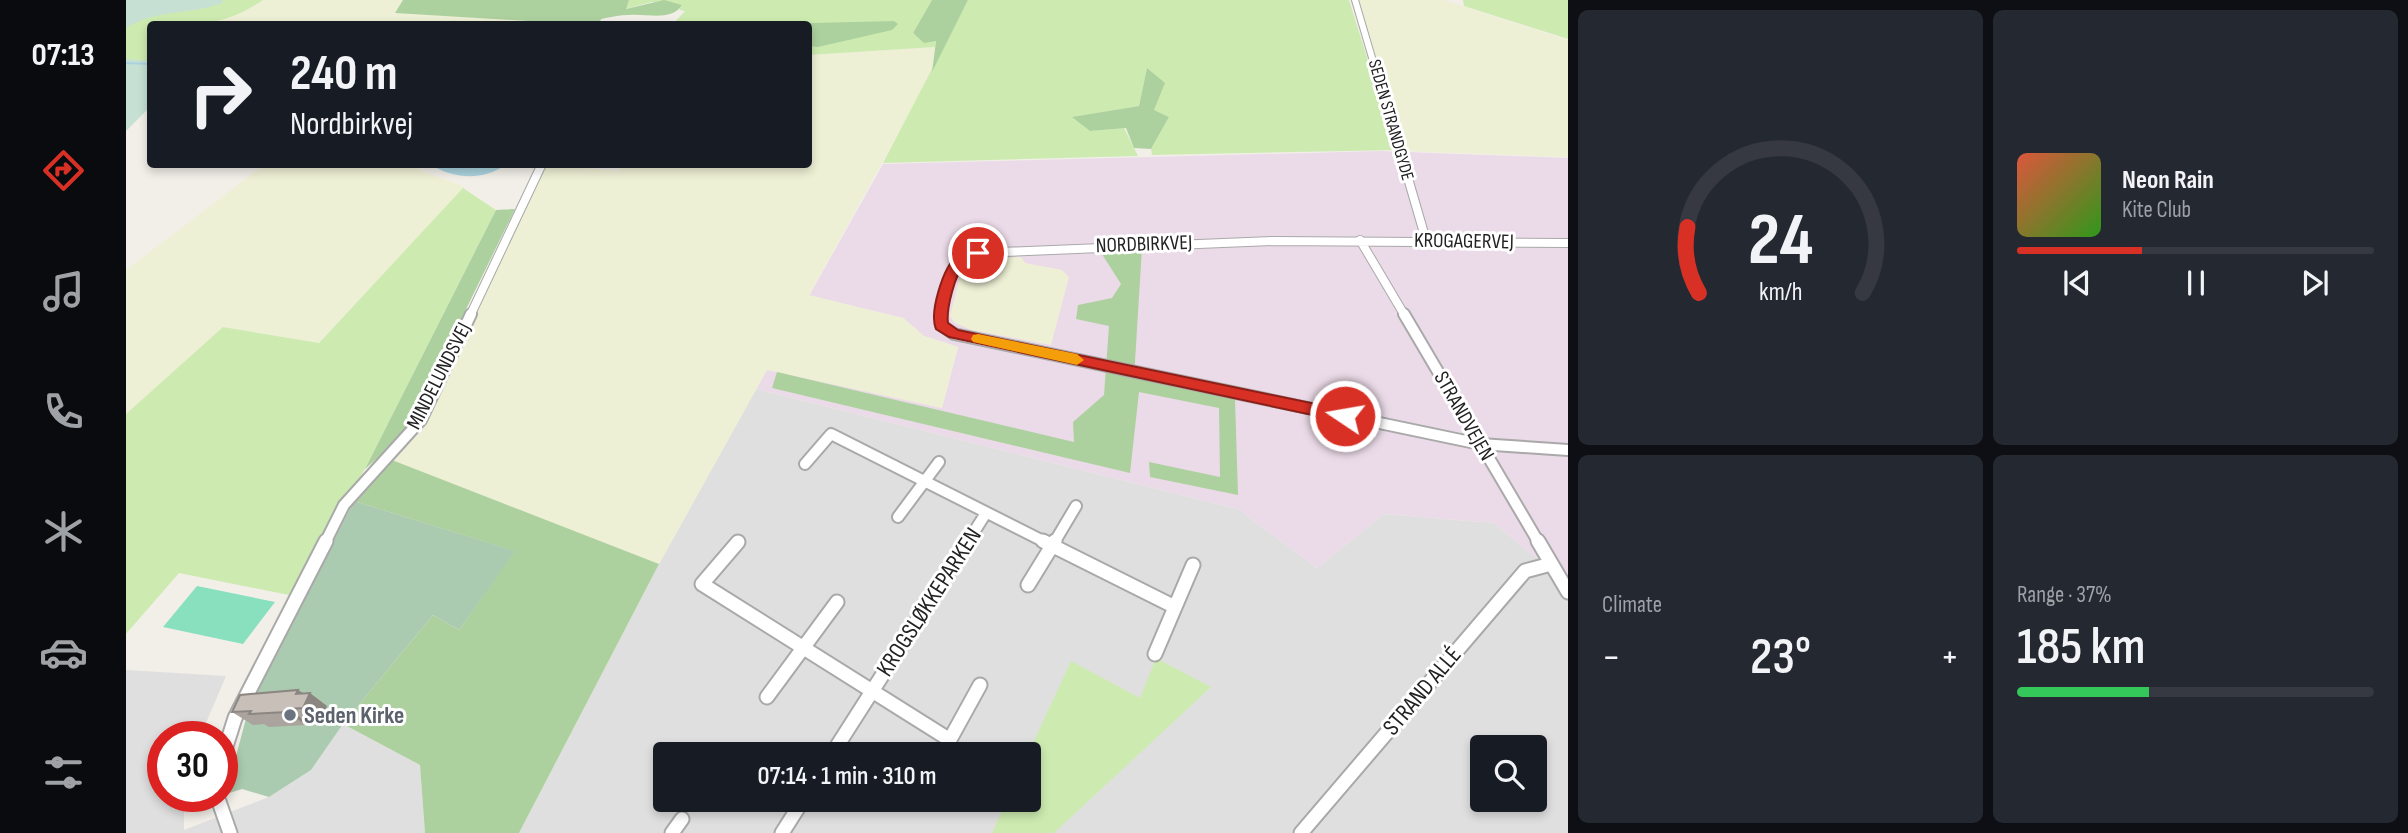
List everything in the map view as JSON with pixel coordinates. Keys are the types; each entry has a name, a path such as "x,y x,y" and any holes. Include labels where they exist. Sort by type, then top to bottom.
{"street":[{"name":"SEDEN STRANDGYDE","path":"1355,0 1426,240"},
{"name":"MINDELUNDSVEJ","path":"234,721 344,505 357,487 406,441 421,420 540,168"},
{"name":"KROGAGERVEJ","path":"1360,240 1568,243"},
{"name":"NORDBIRKVEJ","path":"1360,240 1178,242 978,253 961,259 939,311 941,326 954,334 1480,444"},
{"name":"STRANDVEJEN","path":"1360,240 1568,592"},
{"name":"KROGSLØKKEPARKEN","path":"805,464 831,434 1175,607"},
{"path":"1480,444 1568,450"},
{"path":"898,517 939,462"},
{"path":"1028,585 1076,506"},
{"name":"KROGSLØKKEPARKEN","path":"840,742 986,513"},
{"name":"KROGSLØKKEPARKEN","path":"738,542 702,584 950,740"},
{"name":"STRAND ALLÉ","path":"1301,833 1525,571 1551,564"},
{"path":"1154,654 1193,565"},
{"path":"767,697 837,602"},
{"path":"950,740 980,685"},
{"path":"223,812 230,833"},
{"path":"782,833 795,812"},
{"path":"672,833 682,820"}],"shaded area":[{"path":"1380,151 1568,158 1568,576 1556,574 1494,523 1384,514 1317,568 1238,509 756,389 767,369 942,408 958,347 924,336 903,318 809,296 883,164"},
{"path":"756,389 1238,509 1317,568 1384,514 1494,523 1556,574 1568,576 1568,833 519,833 659,564"},
{"path":"126,670 226,676 207,721 147,721 147,812 184,812 184,830 230,812 238,812 238,809 269,797 311,770 343,724 420,765 425,833 126,833"}],"green space":[{"path":"126,0 263,0 235,16 222,20 147,21 147,103 126,125"},
{"path":"126,0 223,0 222,3 210,7 149,18 126,28"},
{"path":"263,0 403,0 396,13 528,21 219,21"},
{"path":"403,0 629,0 626,9 664,0 682,5 678,10 665,15 622,15 600,21 527,21 395,13"},
{"path":"629,0 932,0 913,33 924,42 936,40 935,47 812,55 812,21 676,21 685,11 679,10 682,5 652,2 625,9"},
{"path":"932,0 968,0 932,72 936,41 924,43 913,33"},
{"path":"968,0 1349,0 1396,150 1152,155 1151,149 1169,117 1153,110 1147,69 1139,106 1074,117 1090,131 1124,128 1138,156 883,163"},
{"path":"1358,0 1444,0 1568,40 1568,157 1403,151"},
{"path":"1463,0 1568,0 1568,39 1464,6"},
{"path":"894,21 898,24 892,30 818,47 812,46 812,23"},
{"path":"935,47 932,72 809,295 903,318 924,336 958,347 942,408 767,370 659,564 392,460 422,431 544,168 617,171 620,168 812,168 812,55"},
{"path":"126,59 147,61 147,110 126,131"},
{"path":"1147,68 1165,83 1154,110 1169,117 1151,149 1134,148 1126,128 1090,131 1072,117 1139,106"},
{"path":"260,168 415,168 465,187 318,343 223,327 126,414 126,270"},
{"path":"463,188 496,210 365,469 289,595 179,573 126,634 126,414 223,327 319,343"},
{"path":"515,209 405,434 365,469 496,210"},
{"path":"1142,248 1134,378 1235,399 1238,495 1150,477 1149,462 1220,477 1219,408 1139,392 1130,473 772,388 777,372 1074,442 1073,422 1104,395 1109,326 1076,319 1078,305 1112,298 1121,284 1100,251"},
{"path":"1021,257 1025,263 1062,270 1069,277 1051,345 972,330 955,323 950,316 962,268 968,262"},
{"path":"392,460 659,564 519,833 425,833 420,765 343,724 433,615 459,630 514,551 354,501"},
{"path":"354,501 515,551 459,630 433,615 343,724 311,770 269,797 238,790 238,749 249,707"},
{"path":"197,586 275,602 243,644 163,627"},
{"path":"1156,658 1211,687 1054,833 992,833 1002,812 1041,812 1041,742 1034,742 1071,661 1140,698"}],"water":[{"path":"436,168 500,168 478,176"}],"building":[{"path":"298,690 296,694 310,693 303,708 288,709 287,712 232,712 240,695"}],"waterway":[{"path":"126,63 147,64"}],"slow traffic":[{"path":"978,339 1077,360"}],"place":[{"name":"Seden Kirke","path":"290,715"}],"route":[{"path":"978,253 963,256 956,264 939,311 941,326 954,334 1345,416"}]}
